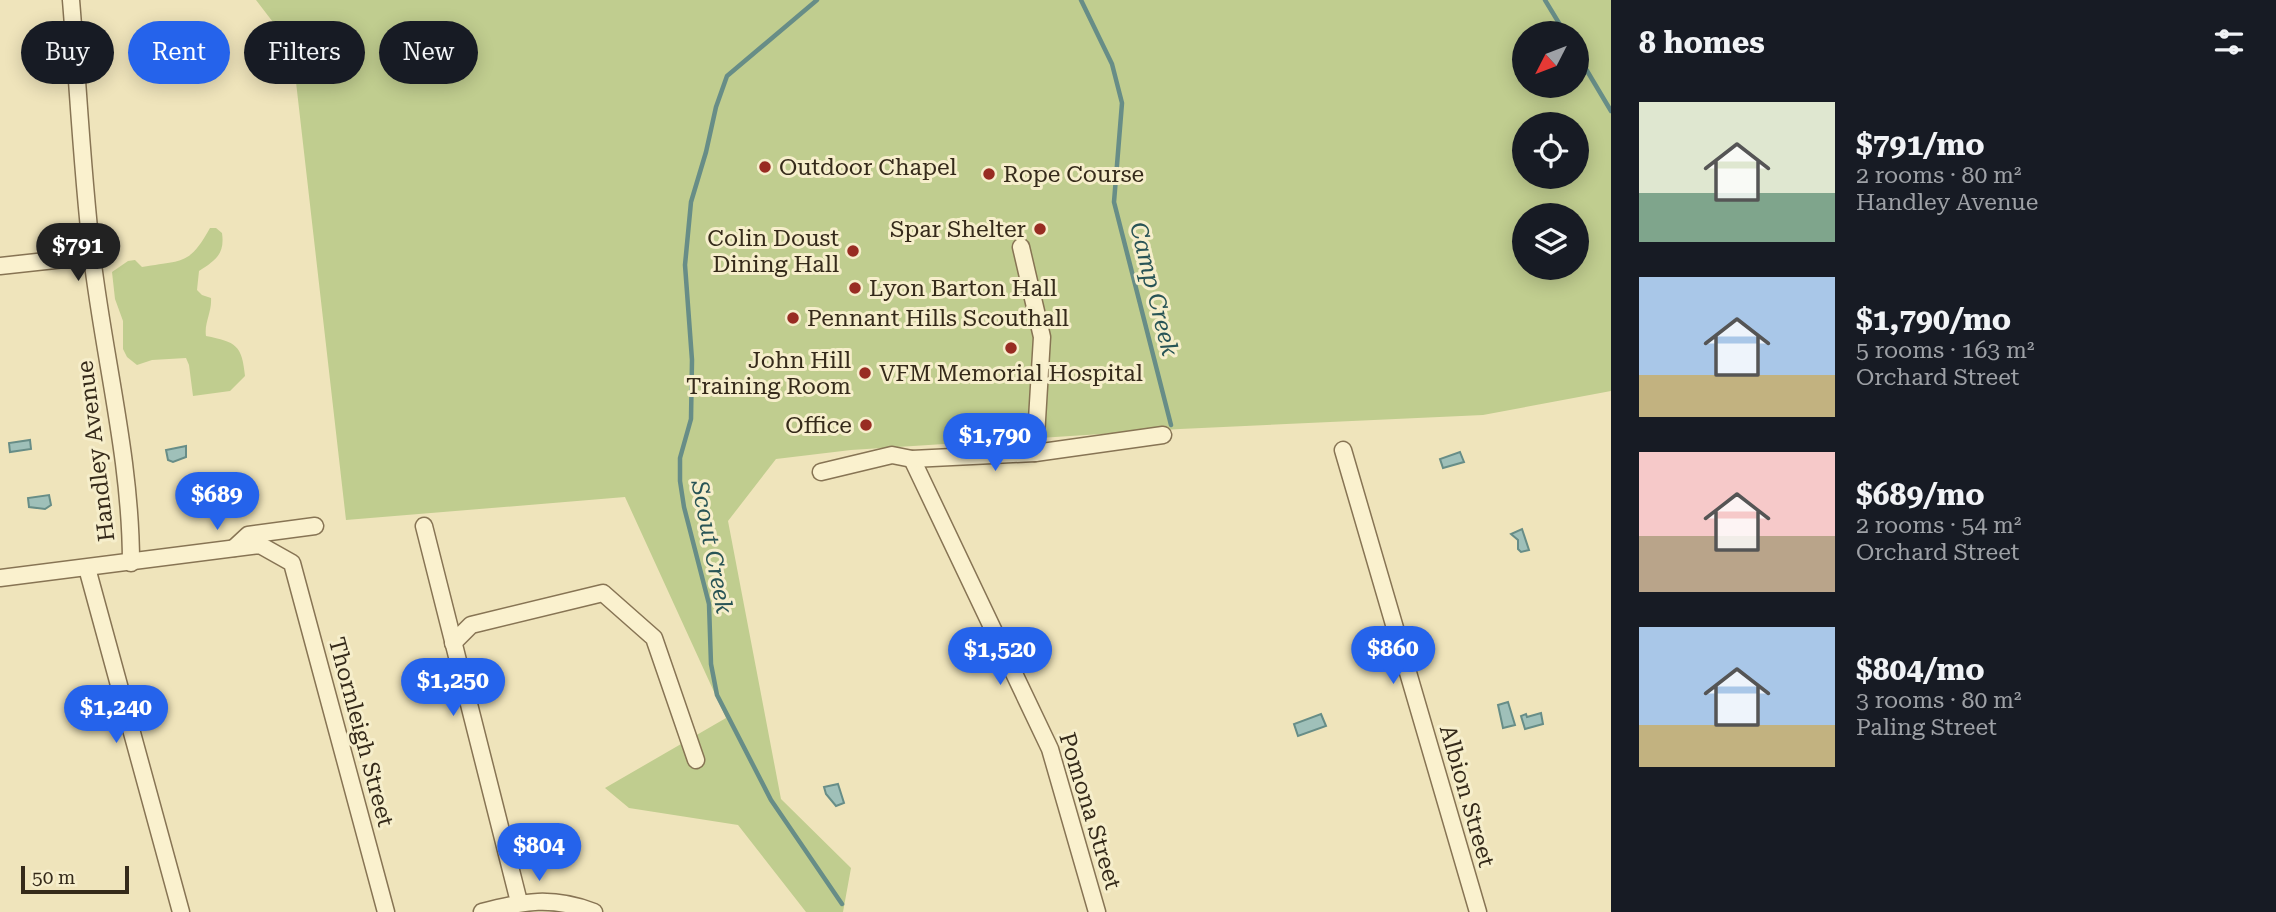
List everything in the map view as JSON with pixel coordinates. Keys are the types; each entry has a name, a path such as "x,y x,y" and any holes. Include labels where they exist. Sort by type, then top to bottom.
{"street":[{"name":"Handley Avenue","path":"71,0 92,256 118,412 131,533 131,563"},
{"path":"1021,247 1042,337 1035,453"},
{"path":"0,266 92,256"},
{"path":"821,472 892,455 912,459 1035,453 1163,435"},
{"name":"Albion Street","path":"1343,450 1478,912"},
{"name":"Pomona Street","path":"912,459 1050,749 1097,912"},
{"path":"0,578 234,548 248,535 315,526"},
{"path":"424,526 519,902"},
{"name":"Thornleigh Street","path":"234,548 260,545 292,563 386,912"},
{"path":"87,568 181,912"},
{"path":"453,643 471,625 603,593 654,638 696,760"},
{"path":"482,912 519,902 547,901 573,904 594,912"}],"green space":[{"path":"256,0 1611,0 1611,391 1483,415 1180,429 851,450 776,459 728,521 781,799 851,868 843,912 806,912 738,825 629,808 605,788 726,718 625,497 346,520 296,84 365,84 365,21 272,21"},
{"path":"210,228 216,228 222,233 223,240 218,256 199,271 197,290 211,298 206,336 224,340 236,347 242,358 245,376 230,391 193,396 186,358 152,360 137,365 127,357 123,349 123,321 115,299 112,272 128,261 135,260 142,267 183,259 196,249"}],"water":[{"path":"30,440 31,449 10,452 9,443"},
{"path":"186,446 186,457 173,462 168,460 166,450"},
{"path":"1460,452 1464,462 1443,468 1440,459"},
{"path":"49,495 51,505 45,509 29,507 28,498"},
{"path":"1522,529 1529,550 1521,552 1518,549 1518,540 1511,534"},
{"path":"1508,702 1515,725 1503,728 1498,705"},
{"path":"1541,713 1543,724 1525,729 1521,716"},
{"path":"1321,714 1326,726 1298,736 1294,724"},
{"path":"838,784 844,803 836,806 824,787"}],"waterway":[{"name":"Scout Creek","path":"817,0 727,76 716,107 691,202 685,265 692,360 691,419 680,458 680,481 709,604 711,664 717,695 771,800 842,904"},
{"name":"Camp Creek","path":"1081,0 1112,64 1122,103 1114,202 1171,425"},
{"path":"1545,0 1558,21"},
{"path":"1589,74 1611,111"}],"place":[{"name":"Outdoor Chapel","path":"765,167"},
{"name":"Rope Course","path":"989,174"},
{"name":"Spar Shelter","path":"1040,229"},
{"name":"Colin Doust Dining Hall","path":"853,251"},
{"name":"Lyon Barton Hall","path":"855,288"},
{"name":"Pennant Hills Scouthall","path":"793,318"},
{"name":"VFM Memorial Hospital","path":"1011,348"},
{"name":"John Hill Training Room","path":"865,373"},
{"name":"Office","path":"866,425"}]}
